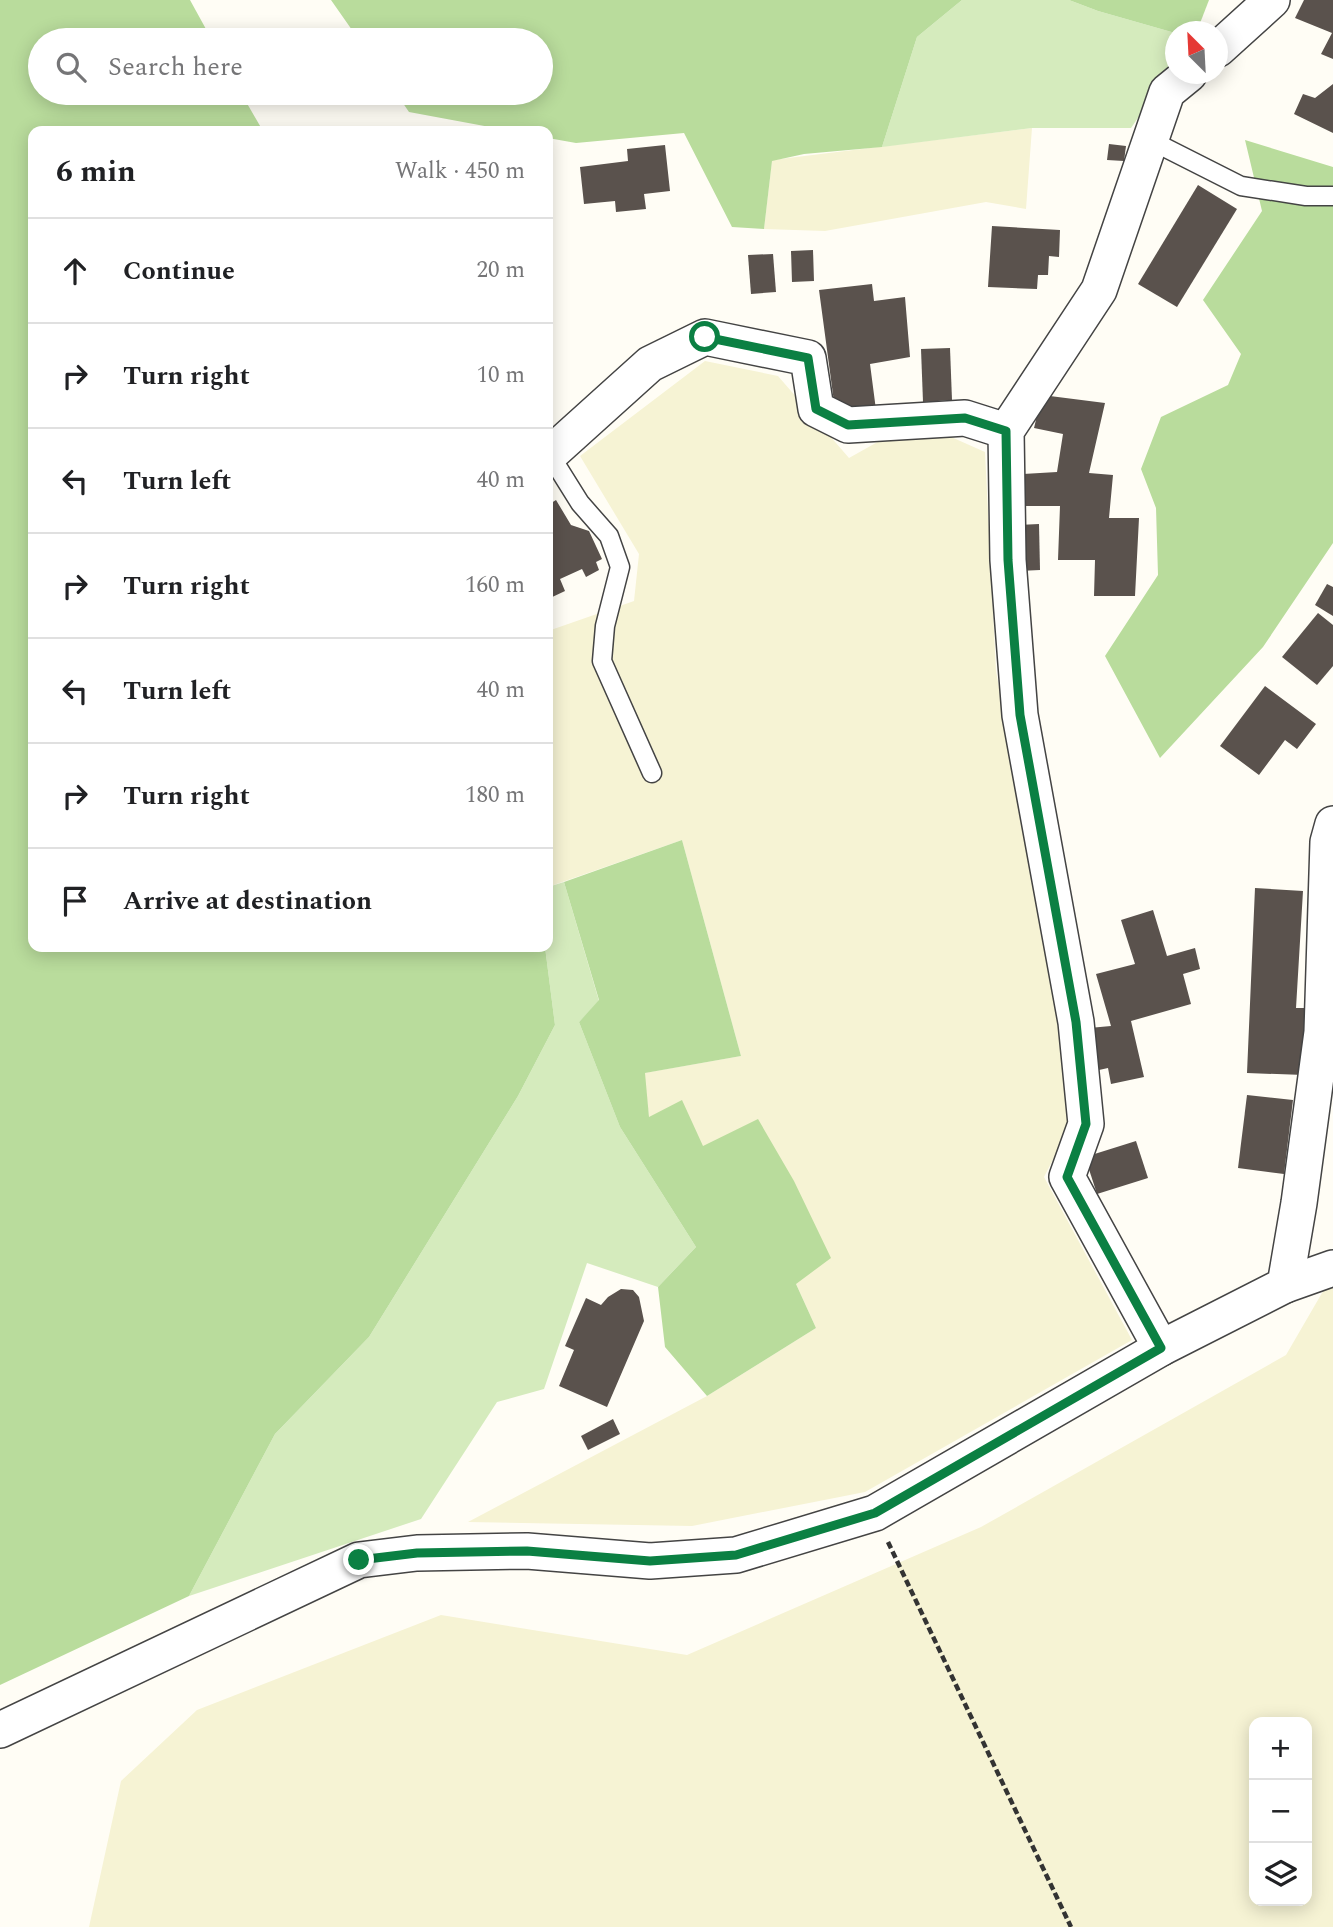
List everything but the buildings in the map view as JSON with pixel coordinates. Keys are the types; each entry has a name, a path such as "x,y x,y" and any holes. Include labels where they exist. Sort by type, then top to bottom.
{"street":[{"path":"1228,38 1272,0"},
{"path":"1161,1348 1067,1177 1086,1124 1076,1022 1020,715 1008,560 1006,431 1099,290 1167,92 1177,84"},
{"path":"553,452 650,364 705,337 808,358 816,409 848,425 965,418 1006,431"},
{"path":"1285,1285 1322,1032 1328,842 1333,824"},
{"path":"0,1730 359,1560 417,1553 527,1551 650,1561 736,1555 875,1513 1161,1348 1285,1285 1333,1268"}],"lane":[{"path":"1150,140 1241,186 1306,197 1333,195"},
{"path":"553,462 580,503 609,536 620,567 605,626 602,661 652,773"}],"path":[{"path":"875,1513 1071,1927"}],"shaded area":[{"path":"1032,128 1026,209 986,202 825,231 764,229 772,160"},
{"path":"705,361 778,376 849,458 915,421 985,452 996,671 1077,1113 1044,1177 1132,1340 865,1492 692,1526 468,1522 707,1396 816,1328 796,1284 702,1146 649,1117 644,1073 741,1056 682,840 553,885 553,629 634,601 639,554 580,456"},
{"path":"1333,1274 1333,1927 89,1927 121,1781 197,1710 441,1615 687,1655 981,1527 1286,1355"}],"green space":[{"path":"0,0 190,0 205,28 28,28 28,105 248,105 260,126 28,126 28,952 546,952 555,1025 518,1096 369,1337 275,1434 189,1596 0,1685"},
{"path":"331,0 962,0 917,37 882,147 804,154 772,161 764,229 732,227 684,133 576,143 553,139 553,126 485,126 409,112 404,105 553,105 553,28 351,28"},
{"path":"962,0 1069,0 1165,30 1165,79 1131,128 1032,128 882,147 917,37"},
{"path":"1069,0 1209,0 1201,21 1165,21 1165,30"},
{"path":"1245,140 1333,167 1333,543 1263,647 1160,758 1105,656 1158,575 1156,508 1141,469 1161,417 1228,385 1241,354 1203,300 1262,211"},
{"path":"682,840 741,1056 645,1073 649,1117 682,1100 703,1146 758,1119 794,1181 831,1258 796,1284 816,1328 707,1396 665,1347 658,1287 696,1247 620,1127 579,1022 599,1000 564,882"},
{"path":"564,882 599,1001 579,1022 620,1127 696,1247 658,1287 587,1263 544,1389 497,1402 421,1519 189,1596 275,1434 369,1337 518,1096 555,1025 546,952 553,952 553,885"}],"route":[{"path":"359,1560 417,1553 527,1551 650,1561 736,1555 875,1513 1161,1348 1067,1177 1086,1124 1076,1022 1020,715 1008,560 1006,431 965,418 848,425 816,409 808,358 705,337"}]}
